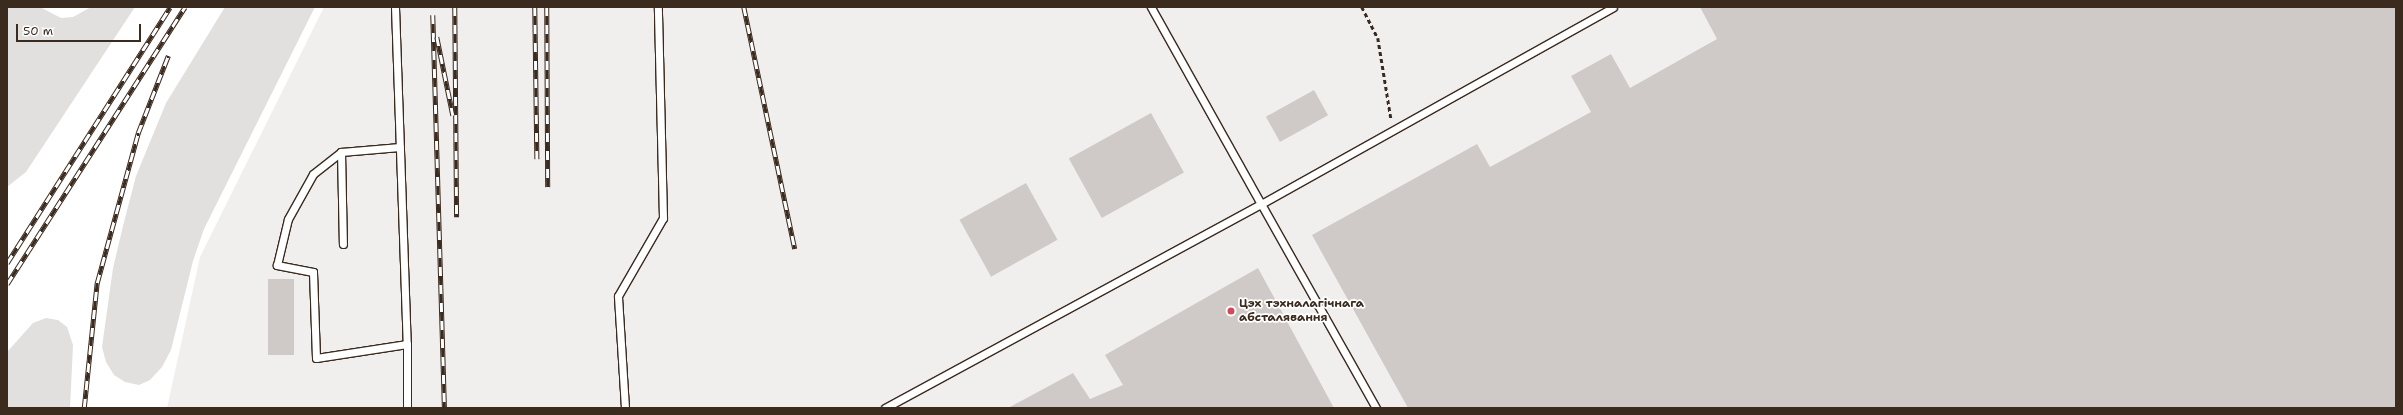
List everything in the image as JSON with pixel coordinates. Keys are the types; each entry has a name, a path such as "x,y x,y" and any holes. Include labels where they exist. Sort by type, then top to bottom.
{"lane":[{"path":"395,7 407,344 407,408"},
{"path":"625,408 618,296 663,218 658,7"},
{"path":"1151,7 1376,408"},
{"path":"885,408 1261,204 1613,7"},
{"path":"400,148 341,152 313,174 288,218 278,265 313,272 316,358 407,344"},
{"path":"341,152 343,244"}],"path":[{"path":"1362,7 1378,38 1392,131"}],"shaded area":[{"path":"7,7 40,7 61,18 73,17 91,7 135,7 26,172 7,187"},
{"path":"225,7 315,7 204,229 193,261 171,350 162,367 150,380 139,385 125,382 114,375 106,362 102,347 113,268 136,176 166,103"},
{"path":"324,7 2396,7 2396,408 167,408 200,257"},
{"path":"46,318 58,320 67,327 73,345 70,408 7,408 7,352 33,323"}],"building":[{"path":"1700,7 2396,7 2396,408 1408,408 1312,235 1477,144 1490,167 1591,112 1571,76 1611,54 1630,88 1717,39"},
{"path":"1314,90 1328,115 1280,142 1266,117"},
{"path":"1151,113 1184,172 1102,218 1069,159"},
{"path":"1026,183 1058,240 991,277 960,220"},
{"name":"Цэх тэхналагічнага абсталявання","path":"1258,268 1334,408 1008,408 1073,373 1090,399 1123,385 1105,355"},
{"path":"268,279 294,279 294,355 268,355"}],"railway":[{"path":"7,263 170,7"},
{"path":"7,284 185,7"},
{"path":"455,7 457,217"},
{"path":"535,7 537,159"},
{"path":"547,7 548,187"},
{"path":"744,7 795,249"},
{"path":"433,15 445,408"},
{"path":"437,37 453,115"},
{"path":"84,408 97,283 138,133 168,56"}],"place":[{"name":"Цэх тэхналагічнага абсталявання","path":"1231,311"}]}
